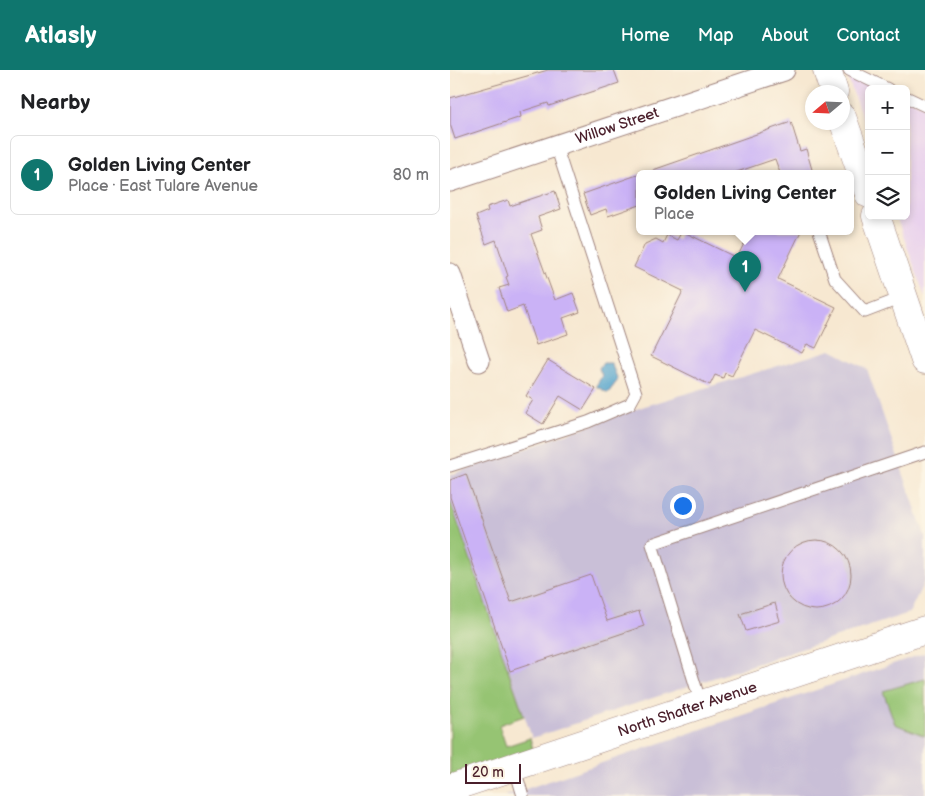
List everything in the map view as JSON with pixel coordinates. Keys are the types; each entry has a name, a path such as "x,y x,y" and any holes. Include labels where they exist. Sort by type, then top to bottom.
{"main road":[{"path":"827,70 832,85"},
{"path":"846,130 864,188"},
{"path":"877,220 925,360"},
{"name":"North Shafter Avenue","path":"450,788 925,630"}],"street":[{"name":"Willow Street","path":"450,181 784,70"},
{"path":"450,274 479,361"}],"lane":[{"path":"849,70 880,85"},
{"path":"910,100 925,106"},
{"path":"450,466 610,413 630,404 636,393 556,146"},
{"path":"820,235 834,279 865,312 904,297"},
{"path":"701,704 652,544 925,452"},
{"path":"514,766 523,796"}],"shaded area":[{"path":"845,70 881,85 865,85 865,126"},
{"path":"910,99 925,107 925,297 897,220 910,220"},
{"path":"831,350 867,369 925,536 925,580 909,613 532,738 450,497 450,475 645,406"},
{"path":"925,653 925,796 505,796"}],"green space":[{"path":"450,500 524,716 499,725 506,746 530,738 533,749 450,780"},
{"path":"925,679 925,736 895,724 883,691"}],"water":[{"path":"603,363 611,363 618,380 608,393 596,386 602,376 599,368"}],"building":[{"path":"548,70 614,70 619,83 549,106 548,103 520,112 521,117 455,139 450,124 450,98"},
{"path":"791,122 800,151 806,149 812,170 779,170 775,159 743,170 653,170"},
{"path":"636,175 636,206 608,216 606,209 590,215 583,194"},
{"path":"555,191 561,209 538,217 542,230 531,234 555,300 573,293 580,312 563,318 568,334 536,345 523,306 507,312 499,288 509,285 506,277 508,276 496,240 486,244 476,216 488,211 487,207 508,200 510,206"},
{"path":"667,235 677,240 680,235 690,235 737,258 748,235 799,235 778,279 836,307 816,348 807,344 802,353 755,330 732,376 725,373 723,378 715,375 710,385 651,356 683,291 634,267 645,244 656,239 663,243"},
{"path":"548,360 596,389 583,410 560,396 543,424 525,413 533,400 526,396"},
{"path":"466,474 511,602 591,575 607,621 639,611 644,626 510,671 450,497 450,480"},
{"path":"816,540 829,543 841,550 848,562 851,575 848,588 841,600 829,607 816,610 803,607 791,600 784,588 781,575 784,562 791,550 803,543"},
{"path":"775,603 780,621 746,631 740,614"}],"place":[{"name":"Golden Living Center","path":"745,292"}]}
